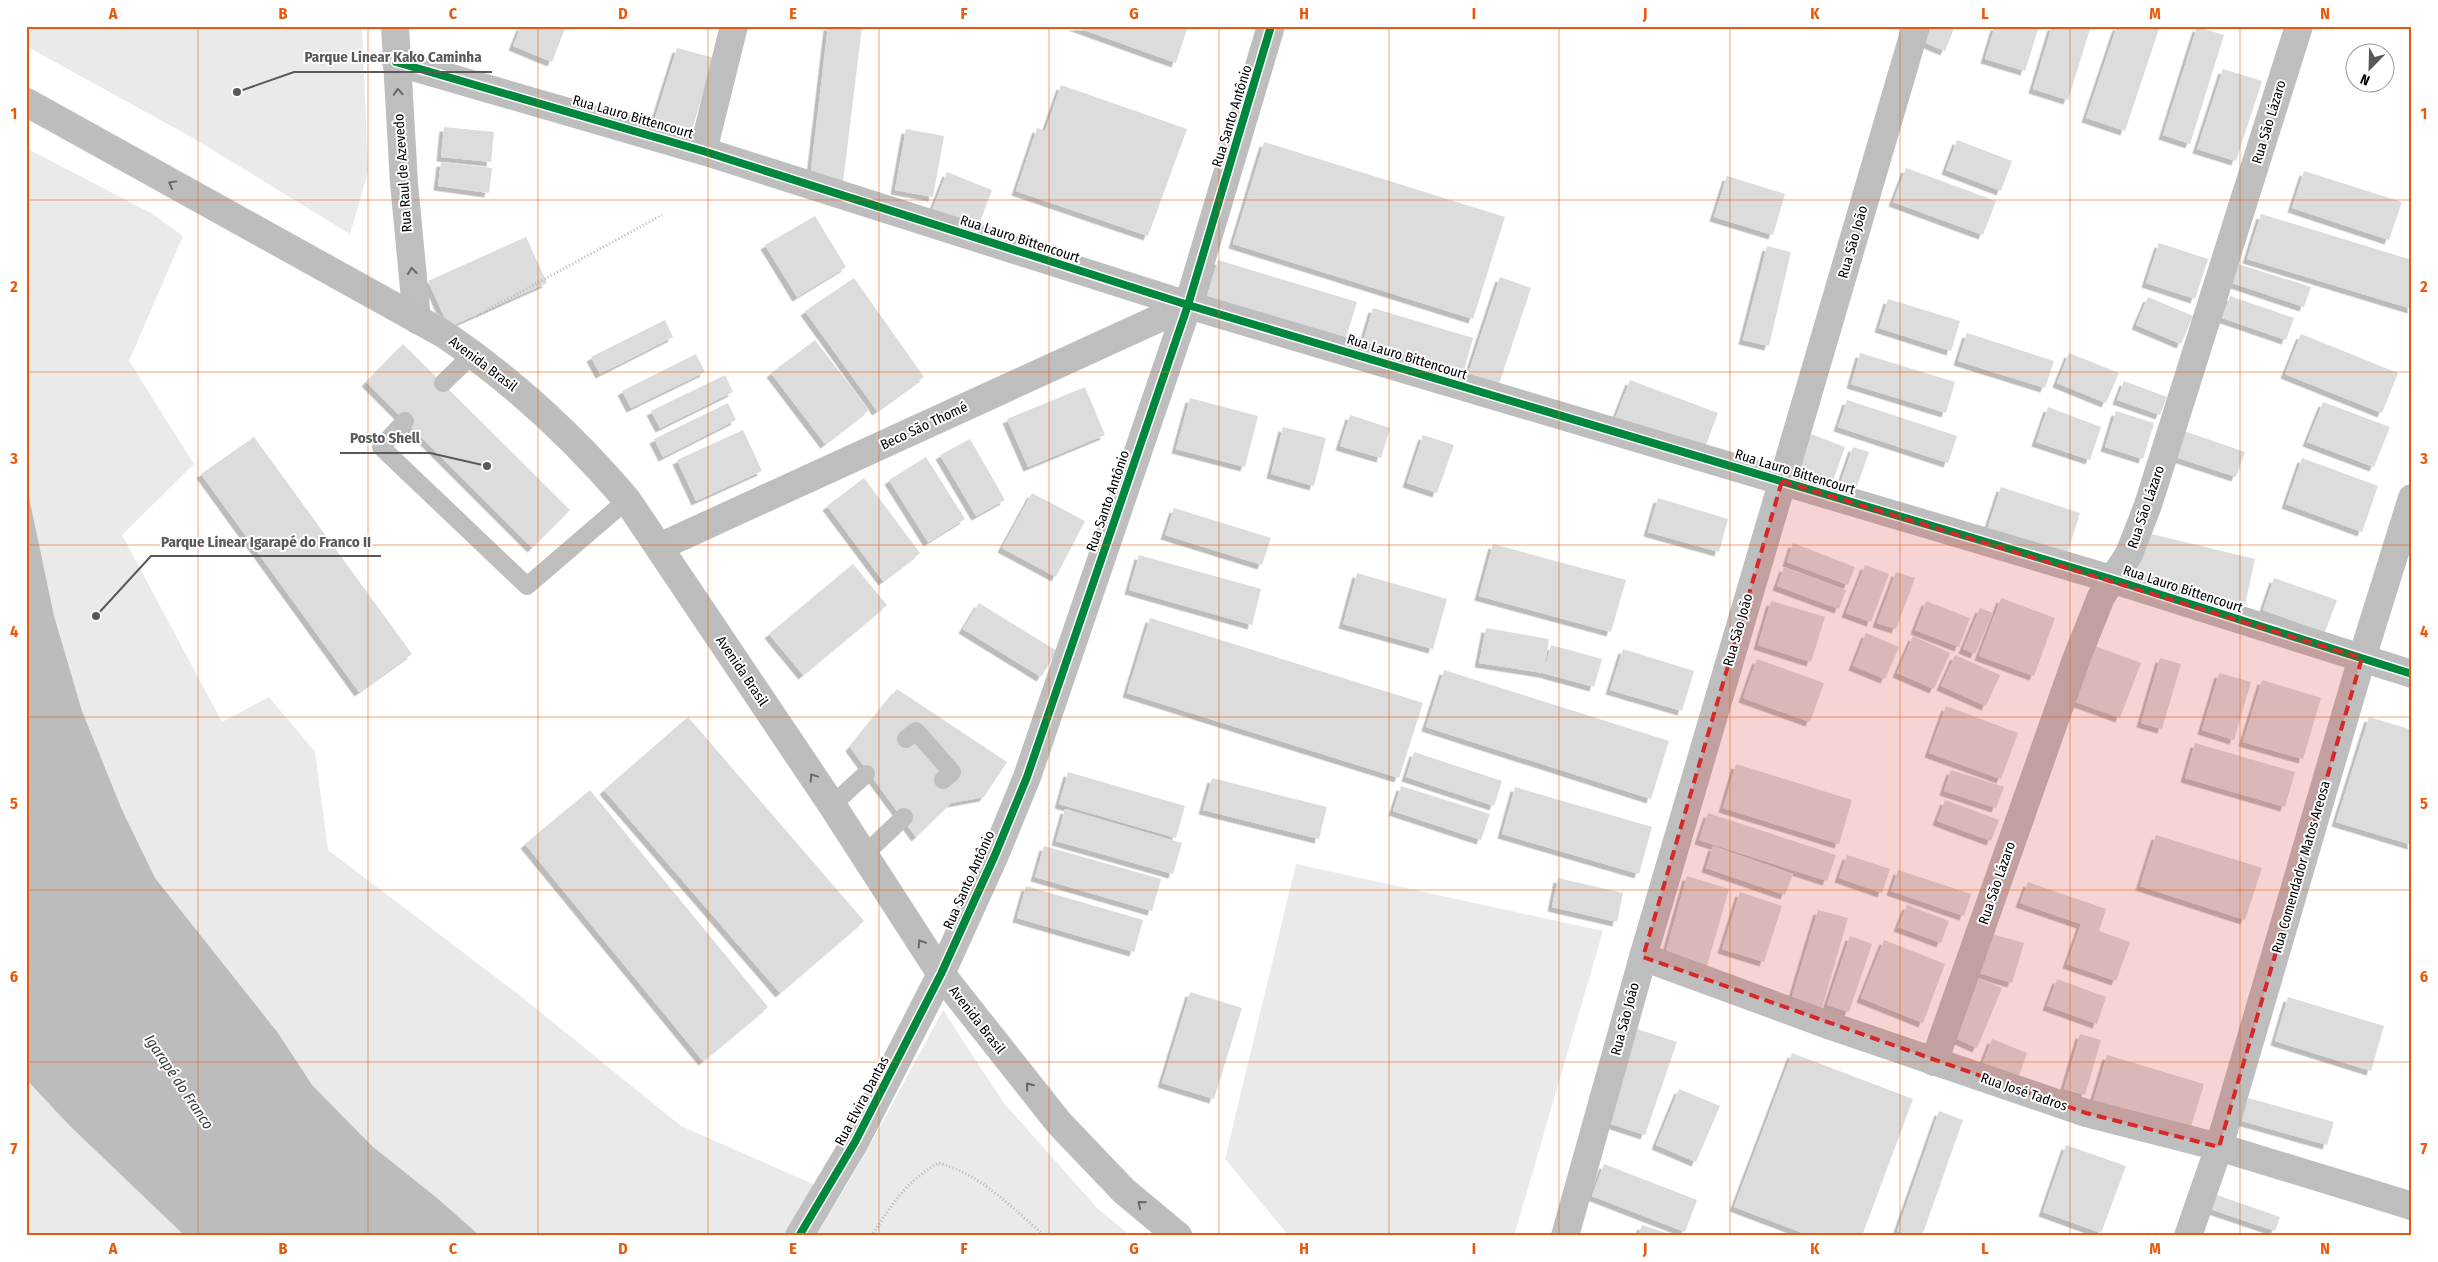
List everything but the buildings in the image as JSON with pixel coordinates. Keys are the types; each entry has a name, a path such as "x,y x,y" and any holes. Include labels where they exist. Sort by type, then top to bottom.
{"highway":[{"name":"Avenida Brasil","path":"26,102 444,334 473,354 545,413 588,454 627,500 659,547 832,805 941,974 1059,1123 1124,1191 1178,1236"}],"street":[{"name":"Rua Raul de Azevedo","path":"395,26 407,227 416,320"},
{"path":"703,151 734,26"},
{"name":"Rua Santo Antônio","path":"941,974 995,855 1027,777 1188,305 1271,26"},
{"name":"Rua São João","path":"1566,1236 1643,957 1916,26"},
{"name":"Rua São Lázaro","path":"1934,1062 2077,657 2101,597 2129,554 2148,505 2299,26"},
{"name":"Rua Lauro Bittencourt","path":"396,62 703,151 1188,305 2111,579 2412,674"},
{"name":"Beco São Thomé","path":"659,547 1188,305"},
{"name":"Rua Comendador Matos Areosa","path":"2188,1236 2219,1148 2362,658 2412,498"},
{"name":"Rua José Tadros","path":"1643,957 1934,1062 2086,1113 2219,1148 2412,1206"},
{"name":"Rua Elvira Dantas","path":"799,1236 856,1142 941,974"}],"lane":[{"path":"442,383 473,354"},
{"path":"405,421 381,447 527,586 627,500"},
{"path":"906,739 916,731 952,772 943,780"},
{"path":"832,805 866,774"},
{"path":"864,855 904,817"}],"path":[{"path":"444,334 662,215"},
{"path":"871,1236 902,1191 916,1177 938,1163 957,1168 979,1182 1046,1236"}],"highlighted area":[{"path":"1782,481 2362,658 2219,1147 2086,1113 1643,957"}],"shaded area":[{"path":"26,26 362,26 368,172 350,234 193,138 26,46"},
{"path":"26,148 151,213 183,236 129,361 194,464 122,535 222,722 269,697 315,752 328,850 518,994 681,1126 840,1196 873,1140 943,1010 1003,1102 1098,1209 1131,1236 26,1236"},
{"path":"1296,864 1603,931 1514,1236 1289,1236 1225,1159"}],"water":[{"name":"Igarapé do Franco","path":"26,483 54,616 82,711 122,810 155,878 278,1033 312,1085 372,1146 437,1198 480,1236 185,1236 69,1125 26,1079"}],"cycle path":[{"path":"799,1236 855,1142 941,974 995,855 1027,777 1188,305 1271,26"},
{"path":"396,62 703,151 1188,305 2111,579 2412,674"}],"place":[{"name":"Parque Linear Kako Caminha","path":"237,92"},
{"name":"Posto Shell","path":"487,466"},
{"name":"Parque Linear Igarapé do Franco II","path":"96,616"}]}
